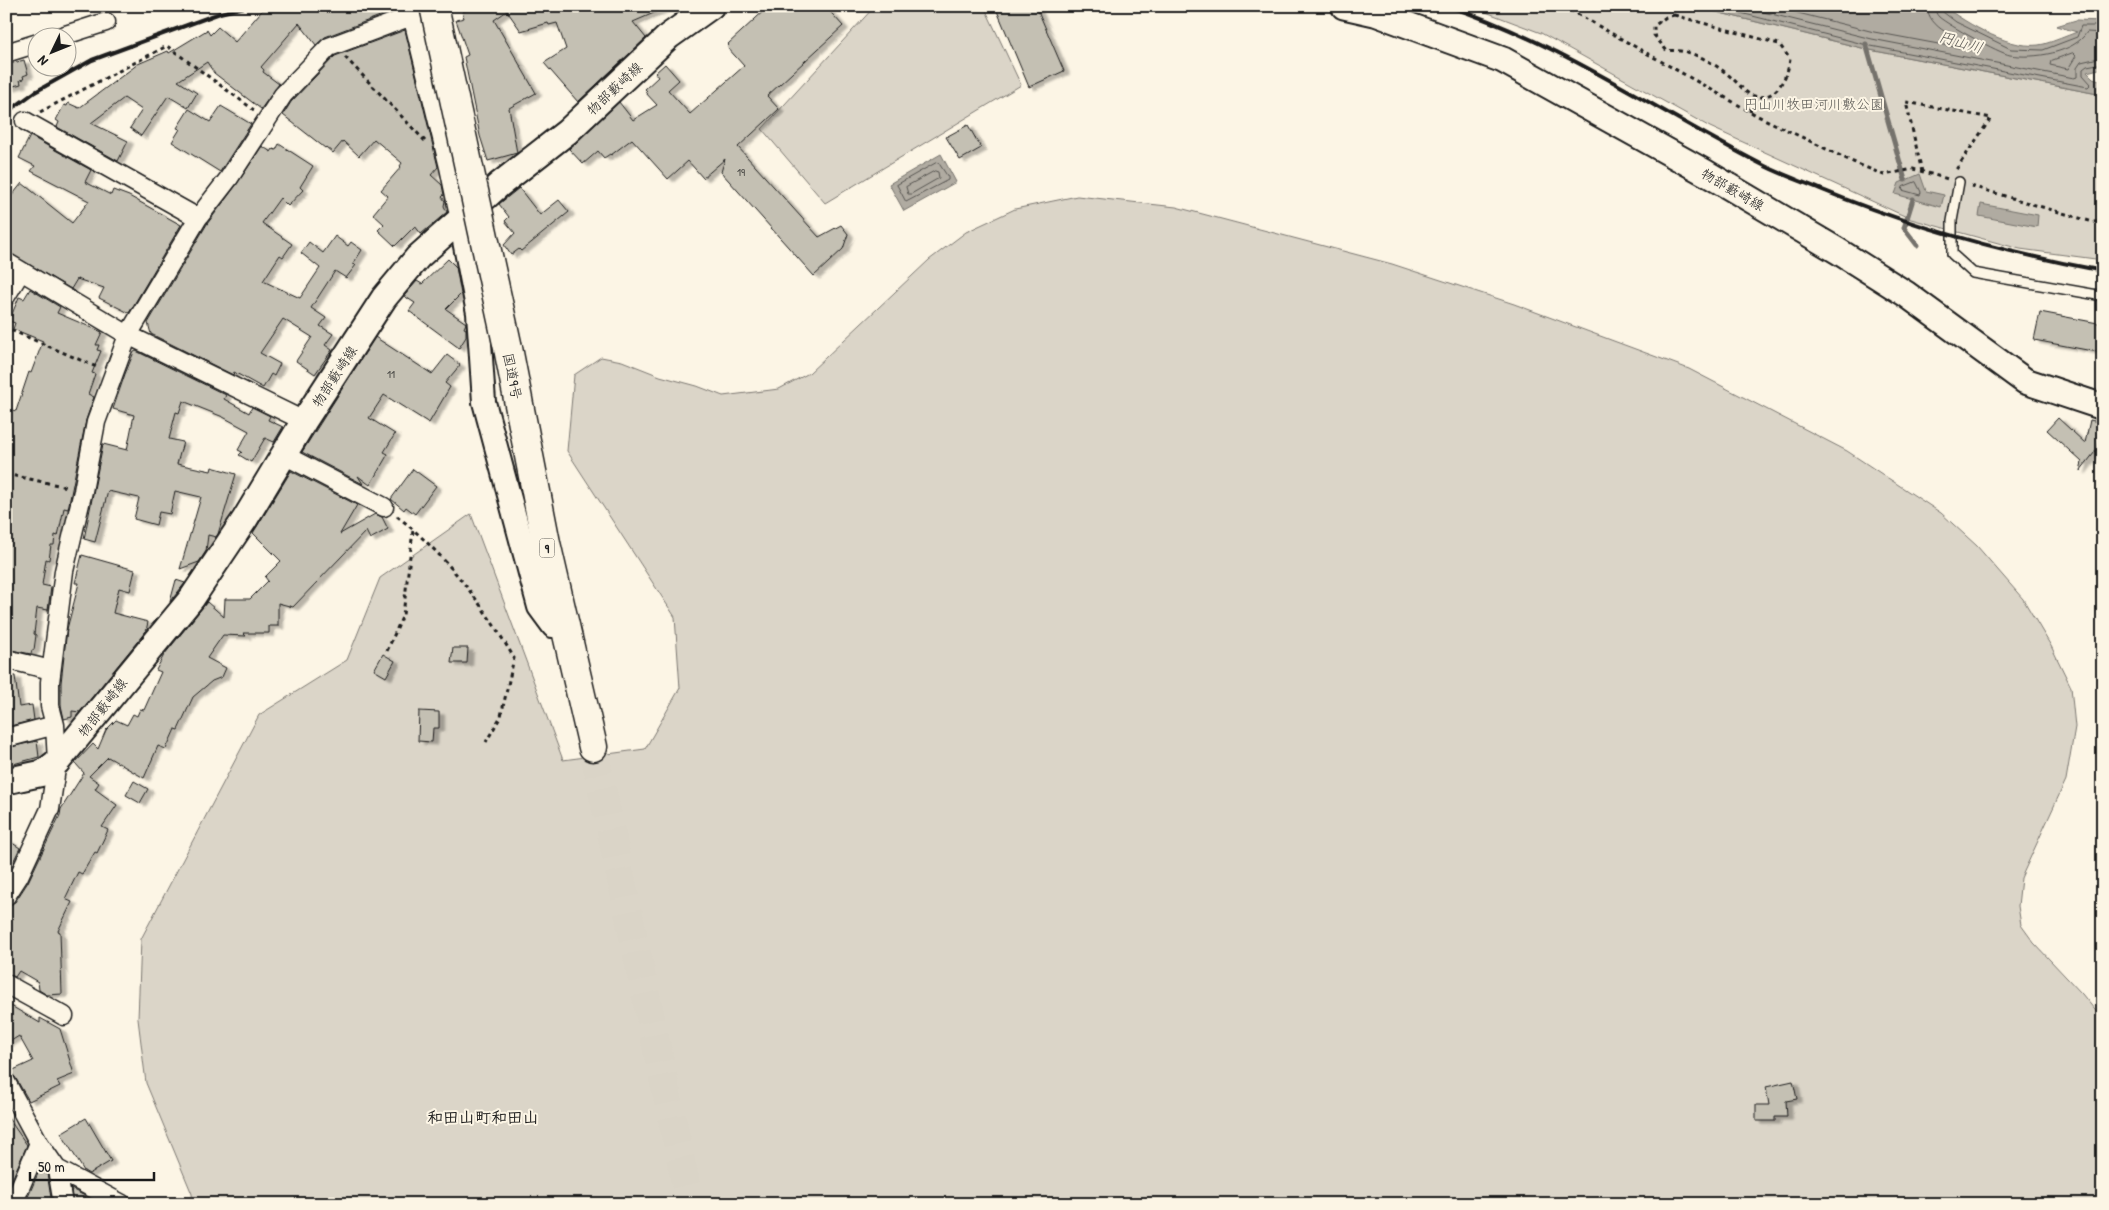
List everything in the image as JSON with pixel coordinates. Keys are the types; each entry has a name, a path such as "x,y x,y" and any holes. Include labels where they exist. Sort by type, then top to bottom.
{"highway":[{"name":"国道9号","path":"423,11 508,348 546,544 566,623 593,747"}],"main road":[{"name":"物部藪崎線","path":"6,782 43,773 58,762 192,598 245,519 304,421 384,298 418,257 499,185 566,132 669,36 711,6"},
{"name":"物部藪崎線","path":"1344,6 1375,13 1503,60 1706,173 1838,250 1906,294 2025,381 2103,407"}],"street":[{"path":"6,896 19,876 50,809 58,762 55,725 50,706 51,670 64,571 83,491 96,422 128,335 198,218 229,178 283,95 329,47 438,6"},
{"path":"423,11 449,167 478,313 484,402 539,607 553,626 566,623"},
{"path":"78,31 106,22"},
{"path":"6,54 28,46"},
{"path":"25,121 198,218"},
{"path":"6,296 14,266 128,335 304,421"},
{"path":"284,455 384,507"},
{"path":"6,659 51,670"},
{"path":"6,738 55,725"},
{"path":"6,984 64,1016"},
{"path":"6,1082 39,1143 57,1169 63,1204"},
{"path":"13,1204 39,1143"},
{"path":"57,1169 122,1204"}],"lane":[{"path":"1959,182 1952,221 1952,254 1973,273 2103,296"}],"path":[{"path":"1562,6 1750,112 1884,175 1913,169 2093,222 2103,221"},
{"path":"1674,15 1779,44 1790,59 1789,69 1784,80 1771,93 1763,97 1753,96 1722,69 1696,56 1674,50 1667,51 1654,35 1654,26 1666,17 1674,15"},
{"path":"334,45 449,167"},
{"path":"25,121 167,46 267,119"},
{"path":"1750,112 1753,96"},
{"path":"1922,172 1906,102 1991,118 1949,180"},
{"path":"6,324 13,331 113,374"},
{"path":"6,474 83,491"},
{"path":"384,507 413,529 448,564 488,614 514,658 501,716 486,742"},
{"path":"386,651 403,614 413,529"}],"green space":[{"path":"875,6 984,6 1021,85 825,203 762,129"},
{"name":"円山川牧田河川敷公園","path":"1470,6 1692,6 1870,50 2103,95 2103,260 2020,249 1911,219 1710,127 1541,33"},
{"path":"1077,196 1176,207 1392,264 1514,304 1689,369 1847,451 1941,513 1977,546 2023,599 2051,646 2071,687 2075,727 2066,780 2021,878 2018,906 2021,925 2034,943 2082,994 2103,1020 2103,1204 193,1204 192,1194 146,1083 138,1019 141,939 259,715 347,660 380,578 471,514 563,760 645,749 680,688 675,617 567,451 574,375 601,357 622,361 660,376 697,386 723,396 779,389 809,373 929,260 966,232 1015,209"}],"water":[{"name":"円山川","path":"1692,6 1943,6 1991,35 2019,44 2032,45 2048,43 2077,32 2056,26 2076,20 2103,21 2103,68 2087,72 2093,78 2103,81 2103,95 1870,50"},
{"path":"941,154 956,182 904,211 889,184"},
{"path":"1920,174 1926,191 1944,195 1941,207 1895,194 1899,183"},
{"path":"1981,204 2038,215 2037,227 1979,216"}],"building":[{"path":"266,6 406,6 325,37 316,45 299,23 261,67 264,70 263,72 279,84 261,109 214,73 207,62 178,81 197,93 188,108 168,96 141,136 130,128 142,110 124,98 91,123 128,141 118,161 57,127 59,122 56,120 64,105 67,106 68,103 79,108 138,64 168,51 169,53 207,30 210,35 218,27 235,42"},
{"path":"480,6 670,6 633,22 646,38 578,102 544,63 566,49 557,23 549,25 548,23 521,31 507,11 494,20 536,93 509,108 517,153 488,161 480,136 464,57 468,55 456,20 464,18 462,12"},
{"path":"769,6 825,6 843,26 767,96 779,109 738,147 819,237 841,225 848,234 843,249 814,276 721,172 725,159 703,178 688,161 668,179 632,139 604,158 598,151 583,164 569,149 619,102 633,120 657,105 645,92 647,91 645,89 658,77 655,73 665,64 679,80 668,90 690,114 744,66 727,47 728,44"},
{"path":"995,6 1036,6 1064,71 1029,87"},
{"path":"405,30 438,167 431,175 442,185 444,195 442,197 445,201 444,206 447,212 421,234 415,226 395,246 378,230 384,224 373,214 388,196 381,190 401,167 402,163 374,139 359,156 343,141 333,153 283,115 291,102 335,56"},
{"path":"24,60 28,74 23,76 24,79 20,80 21,84 6,88 6,65"},
{"path":"221,106 251,124 220,172 172,142 180,129 177,128 189,109 210,122"},
{"path":"968,125 981,148 960,160 946,137"},
{"path":"30,136 91,170 85,182 111,195 113,190 129,196 181,225 129,313 99,298 104,288 77,279 71,289 6,251 6,203 22,183 72,223 89,201 31,171 35,166 19,158"},
{"path":"279,144 313,166 300,187 303,190 288,206 280,198 262,223 292,244 283,257 280,255 263,281 300,298 320,268 301,253 309,242 323,253 335,236 348,246 351,242 362,250 353,264 356,265 346,278 335,271 311,308 326,318 320,326 333,334 325,345 332,350 315,374 296,361 312,337 283,319 260,353 280,364 274,376 271,374 263,388 234,372 233,375 151,334 148,323 207,224 262,146 271,152 273,149 276,150"},
{"path":"519,188 540,215 559,200 569,212 521,251 519,249 511,255 504,245 515,233 505,221 509,217 499,204"},
{"path":"448,259 456,267 461,294 446,309 466,323 464,328 466,329 466,337 459,348 409,311 415,303 404,296 417,281 422,284"},
{"path":"30,289 60,307 57,313 102,332 96,345 99,345 97,350 101,351 92,373 95,374 88,394 94,397 86,420 68,509 64,508 58,536 55,535 54,545 51,545 49,560 46,559 42,585 51,587 48,610 37,608 34,634 36,635 34,650 32,650 31,654 6,649 6,416 9,409 16,411 29,372 31,373 43,341 13,329 15,323 9,321 19,297 24,299"},
{"path":"2040,312 2103,324 2103,353 2034,340"},
{"path":"375,337 432,374 447,355 460,365 445,383 450,387 429,423 384,395 369,418 395,434 384,452 388,454 370,485 358,476 363,484 302,452"},
{"path":"136,351 226,395 224,399 249,413 252,407 270,416 268,420 283,427 274,442 265,438 251,462 239,455 242,452 238,450 249,431 223,417 183,401 179,413 176,412 169,439 183,442 177,464 211,471 212,467 236,474 218,534 216,537 208,535 206,551 199,562 180,569 201,497 175,491 170,514 159,512 156,525 134,519 139,498 108,491 95,542 84,539 103,444 127,450 134,415 113,409 125,374"},
{"path":"2058,418 2085,443 2090,420 2103,423 2098,448 2080,471 2082,462 2047,430"},
{"path":"413,469 436,486 415,514 406,507 404,510 391,499"},
{"path":"291,471 357,505 340,534 375,514 382,517 388,529 370,539 366,531 293,607 278,603 278,626 269,626 269,633 243,633 246,636 223,635 207,658 226,668 222,677 212,681 193,697 178,730 175,729 166,749 158,746 144,778 108,757 89,776 99,783 95,789 117,805 102,827 108,830 97,853 95,852 82,874 78,872 65,899 72,902 58,931 60,932 62,994 47,995 39,990 38,982 19,971 15,977 6,973 6,906 15,902 28,882 60,815 61,809 84,773 75,763 93,744 98,749 106,730 116,720 127,725 133,714 137,716 140,709 144,710 161,672 156,670 164,655 207,602 224,617 225,599 250,599 268,581 265,577 281,561 253,533"},
{"path":"82,555 135,570 130,591 119,588 113,613 148,622 146,631 80,712 72,711 72,717 64,719 61,705 61,683 67,629 79,583 75,583"},
{"path":"176,580 185,583 170,602"},
{"path":"453,648 468,648 467,663 451,663"},
{"path":"383,654 395,661 386,677 374,670"},
{"path":"6,676 15,676 19,707 32,705 34,720 6,727"},
{"path":"419,711 439,712 439,728 433,728 432,742 418,741"},
{"path":"37,741 39,757 6,766 6,748"},
{"path":"134,781 148,789 140,803 126,795"},
{"path":"6,839 20,848 6,876"},
{"path":"6,1003 40,1023 40,1018 60,1029 74,1074 57,1081 60,1086 29,1101 15,1077 9,1072 33,1061 19,1036 6,1044"},
{"path":"1793,1081 1797,1099 1786,1101 1787,1117 1775,1117 1775,1121 1756,1121 1756,1105 1769,1105 1766,1087"},
{"path":"6,1115 27,1145 6,1193"},
{"path":"86,1118 111,1161 89,1174 84,1171 61,1133"},
{"path":"39,1171 47,1173 52,1204 25,1204"},
{"path":"71,1189 85,1196 86,1204 73,1204"}],"waterway":[{"path":"1866,44 1905,180"},
{"path":"1913,199 1904,228 1917,245"}],"tunnel":[{"path":"593,747 690,1204"}],"railway":[{"path":"6,113 35,92 92,60 220,13 249,6"},
{"path":"1448,6 1489,21 1569,58 1722,144 1768,168 1790,177 1855,203 1960,238 2031,256 2103,271"}],"district":[{"name":"和田山町和田山","path":"483,1117"}]}
